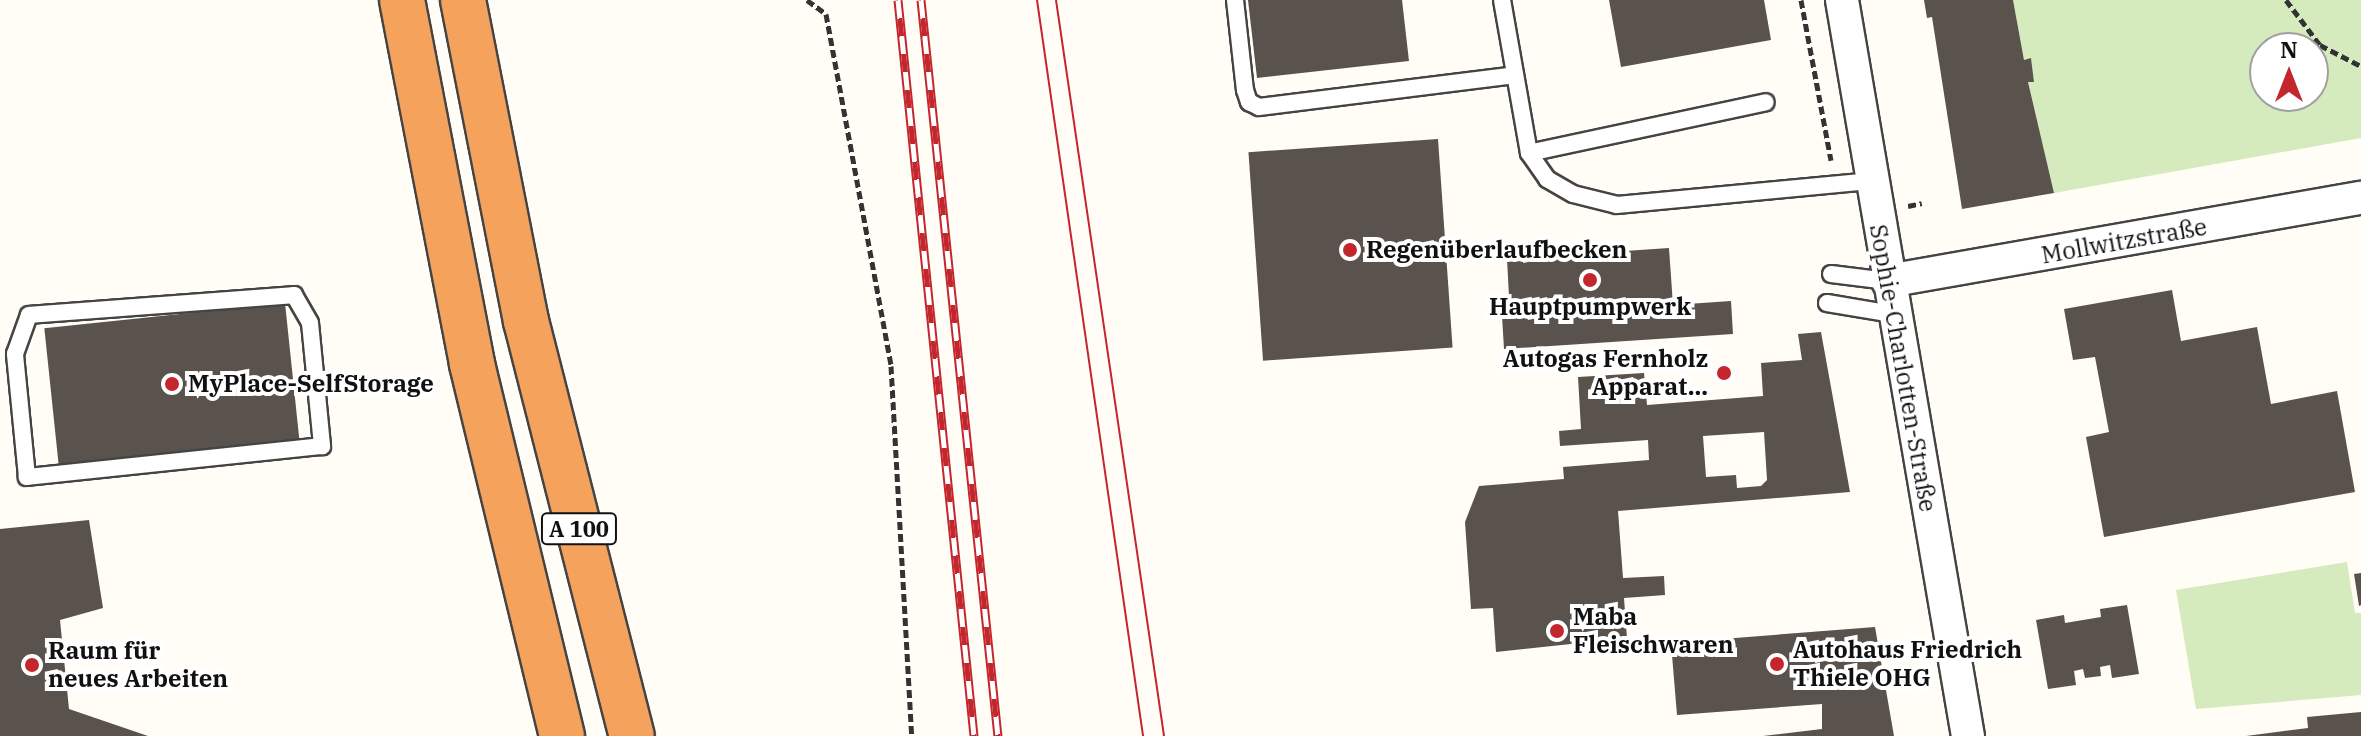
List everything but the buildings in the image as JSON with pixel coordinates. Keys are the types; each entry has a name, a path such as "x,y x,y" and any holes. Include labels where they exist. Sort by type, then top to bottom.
{"highway":[{"name":"A 100","path":"402,0 472,364 562,736"},
{"name":"A 100","path":"463,0 526,321 632,736"}],"street":[{"name":"Sophie-Charlotten-Straße","path":"1842,0 1893,314 1968,736"},
{"name":"Mollwitzstraße","path":"1888,281 2361,198"}],"lane":[{"path":"1235,0 1245,90 1249,102 1259,107 1515,75"},
{"path":"1502,0 1529,153 1547,179 1573,194 1617,205 1872,181"},
{"path":"1529,153 1766,102"},
{"path":"1831,274 1888,281"},
{"path":"294,295 310,323 322,446 27,477 8,355 29,315 294,295"},
{"path":"1827,303 1893,314"}],"path":[{"path":"807,0 826,14 891,366 912,736"},
{"path":"2286,0 2320,45 2361,66"}],"green space":[{"path":"2013,0 2361,0 2361,138 2054,193 2028,82 2034,81 2031,59 2024,60"},
{"path":"2347,562 2355,613 2361,613 2361,695 2196,709 2176,590"}],"tram line":[{"path":"1037,0 1143,736"},
{"path":"1056,0 1164,736"}],"railway":[{"path":"898,0 974,736"},
{"path":"921,0 998,736"}],"place":[{"name":"Regenüberlaufbecken","path":"1350,250"},
{"name":"Hauptpumpwerk","path":"1590,280"},
{"name":"Autogas Fernholz Apparat...","path":"1724,373"},
{"name":"MyPlace-SelfStorage","path":"172,384"},
{"name":"Maba Fleischwaren","path":"1557,631"},
{"name":"Autohaus Friedrich Thiele OHG","path":"1777,664"},
{"name":"Raum für neues Arbeiten","path":"32,665"}]}
